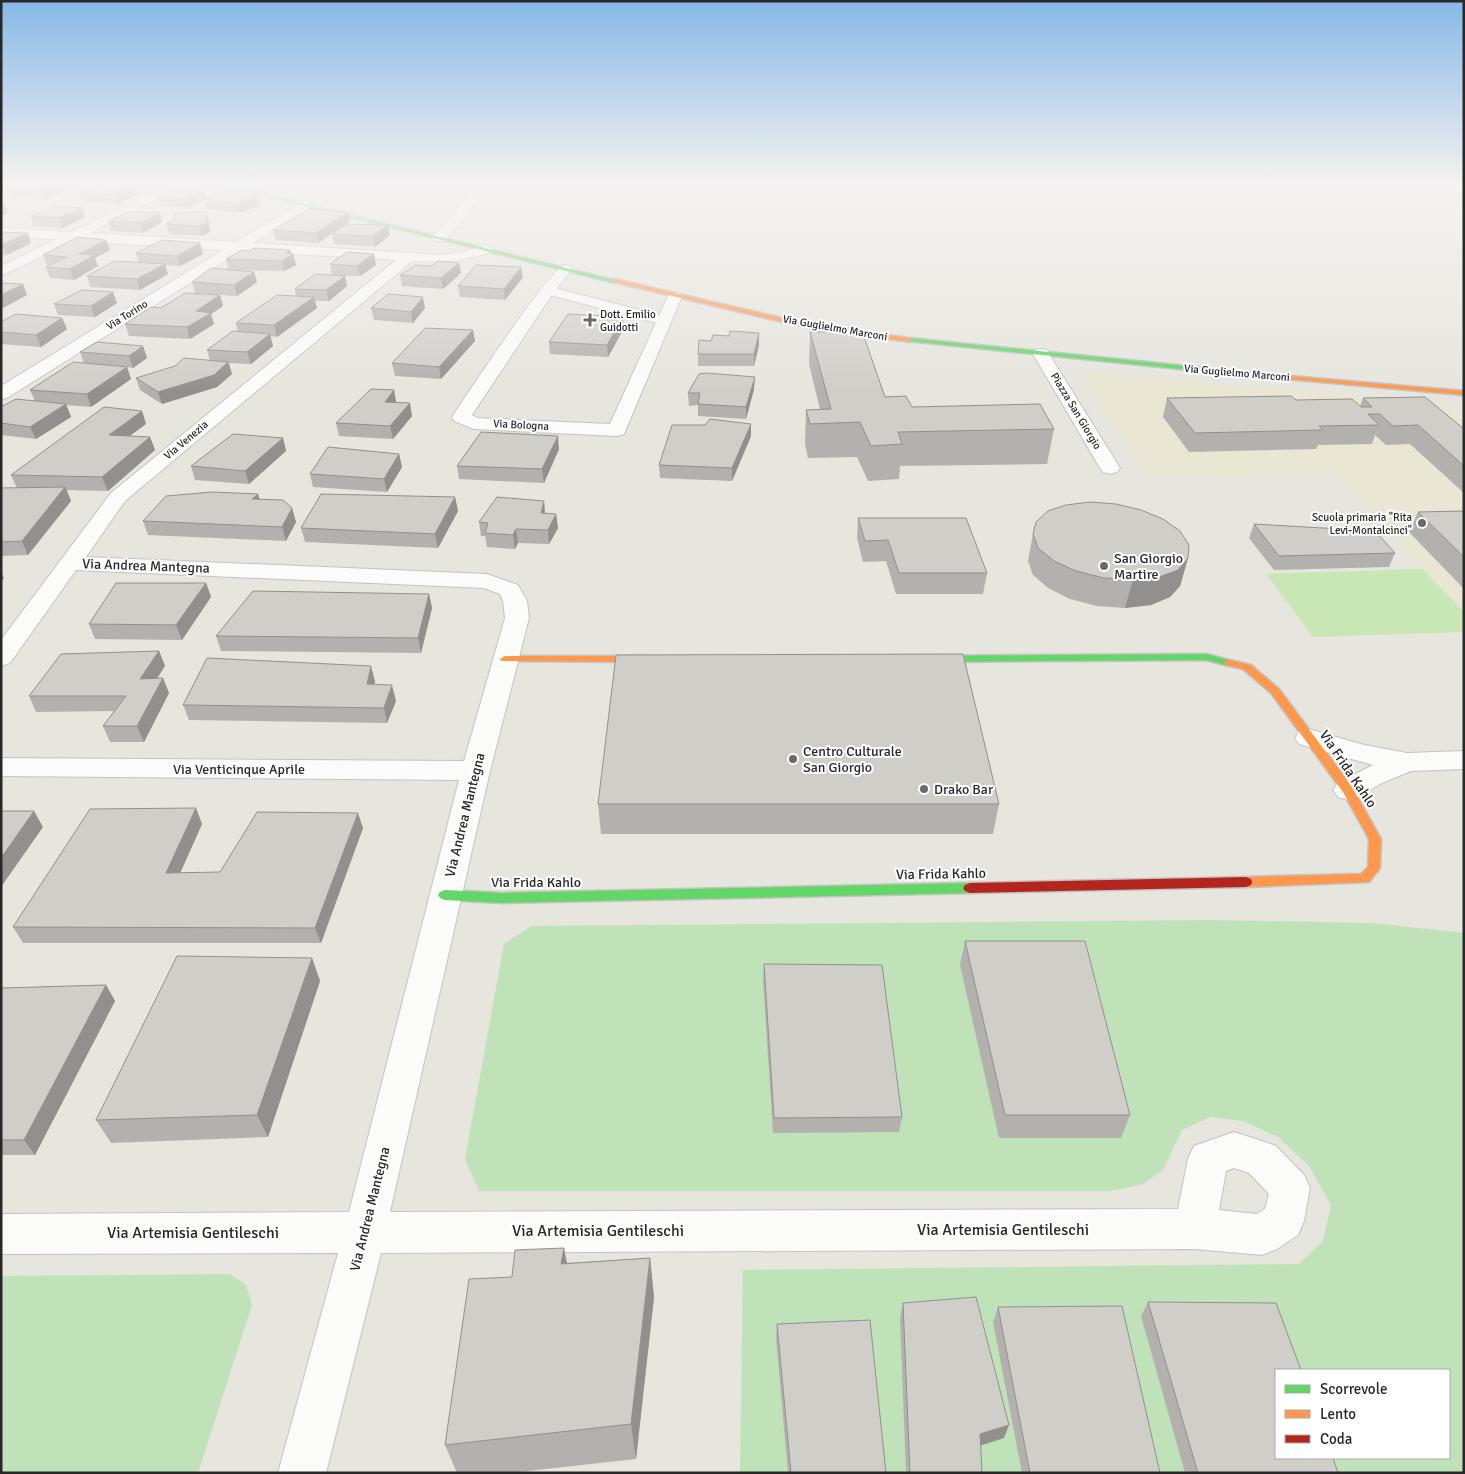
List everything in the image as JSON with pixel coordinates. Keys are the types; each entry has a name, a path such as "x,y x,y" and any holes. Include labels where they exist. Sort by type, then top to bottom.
{"main road":[{"name":"Via Guglielmo Marconi","path":"501,253 675,296 805,324 914,341 1464,393"},
{"name":"Via Frida Kahlo","path":"445,895 502,898 1364,879 1374,868 1375,839 1348,790 1275,691 1247,667 1206,657 911,659"},
{"path":"504,659 664,659"}],"street":[{"path":"1,272 38,253"},
{"name":"Via Torino","path":"1,394 227,253"},
{"path":"343,253 440,258 465,256 475,253"},
{"name":"Via Venezia","path":"1,658 68,563 118,497 408,257"},
{"name":"Via Bologna","path":"565,269 547,290 461,417 474,423 617,430 675,296"},
{"name":"Piazza San Giorgio","path":"1041,354 1110,468"},
{"name":"Via Andrea Mantegna","path":"68,563 487,581 510,590 515,601 517,618 504,659 445,895 365,1232 302,1473"},
{"path":"1309,738 1362,754 1407,762 1464,760"},
{"path":"1348,790 1372,776 1407,762"},
{"name":"Via Venticinque Aprile","path":"1,767 476,771"},
{"name":"Via Artemisia Gentileschi","path":"1,1234 1195,1229"}],"lane":[{"path":"547,290 665,321"}],"shaded area":[{"name":"Scuola primaria \"Rita Levi-Montalcinci\"","path":"1096,372 1429,403 1464,415 1464,612 1334,474 1151,478 1084,381"}],"green space":[{"path":"1422,569 1464,612 1464,632 1313,637 1266,574"},
{"path":"1210,920 1372,923 1464,933 1464,1473 740,1473 743,1270 1299,1264 1323,1241 1331,1205 1309,1166 1278,1137 1243,1121 1210,1117 1182,1130 1163,1170 1143,1184 1111,1191 479,1191 465,1159 504,944 531,926"},
{"path":"230,1274 246,1285 252,1305 198,1473 1,1473 1,1276"}],"building":[{"path":"47,253 81,253 79,254 94,255 70,269 46,267 67,257 43,255"},
{"path":"136,253 183,253 177,256"},
{"path":"237,253 293,254 282,261 226,259"},
{"path":"346,253 374,254 357,266 330,264"},
{"path":"115,261 165,264 137,279 87,276"},
{"path":"438,261 459,263 441,278 400,275 416,265 431,266"},
{"path":"476,265 521,267 504,289 458,286"},
{"path":"211,268 254,272 234,285 192,282"},
{"path":"315,274 345,276 326,290 295,289"},
{"path":"1,283 23,284 1,295"},
{"path":"82,290 113,292 91,306 54,304"},
{"path":"185,293 220,295 196,311 211,313 187,327 125,324 151,307 161,308"},
{"path":"388,294 423,297 411,312 371,308"},
{"path":"277,295 314,297 274,325 236,323"},
{"path":"16,314 62,318 36,335 1,332 1,322"},
{"path":"568,314 623,317 607,345 549,342"},
{"path":"425,328 473,330 439,367 392,363"},
{"path":"233,331 270,334 247,352 207,350"},
{"path":"730,331 759,333 754,354 698,354 699,340 711,341 713,335 729,336"},
{"path":"862,331 885,397 906,396 912,407 1040,404 1054,429 898,432 902,444 871,446 860,422 810,424 806,410 831,409 810,332"},
{"path":"97,342 143,346 129,356 80,352"},
{"path":"184,358 228,362 214,375 158,392 136,378 175,366"},
{"path":"73,362 127,367 87,394 30,390"},
{"path":"699,374 755,377 746,407 698,404 700,393 688,393"},
{"path":"371,389 394,390 385,402 410,403 390,426 336,423"},
{"path":"1291,396 1296,400 1352,399 1361,407 1372,407 1363,398 1425,397 1464,429 1464,466 1418,425 1393,426 1380,414 1368,414 1379,425 1319,426 1323,430 1195,433 1167,398"},
{"path":"16,399 66,404 30,427 1,423 1,407"},
{"path":"104,407 142,411 109,435 150,437 102,477 11,475"},
{"path":"710,419 751,424 732,468 659,465 672,425 705,425"},
{"path":"481,432 558,436 542,469 457,466"},
{"path":"233,434 283,438 245,471 191,466"},
{"path":"328,447 399,454 384,479 310,474"},
{"path":"65,487 22,541 1,542 1,488"},
{"path":"212,492 258,494 252,499 283,500 292,508 282,527 143,521 166,496"},
{"path":"321,494 455,497 435,534 301,528"},
{"path":"497,497 544,501 541,513 556,514 548,530 516,529 513,535 485,533 488,523 479,522"},
{"path":"1090,502 1116,504 1141,510 1163,519 1180,531 1189,545 1188,558 1178,570 1159,577 1133,580 1104,578 1076,571 1054,561 1038,548 1033,534 1036,522 1048,511 1066,505"},
{"path":"1464,511 1464,557 1418,512"},
{"path":"858,518 966,518 987,573 899,573 888,540 865,541"},
{"path":"1254,524 1375,531 1395,553 1279,556"},
{"path":"116,583 206,583 176,625 89,624"},
{"path":"253,591 429,594 418,638 216,636"},
{"path":"159,651 140,679 163,678 137,726 103,726 126,696 29,696 61,654"},
{"name":"Centro Culturale San Giorgio","path":"963,654 999,804 598,804 616,655"},
{"path":"207,658 371,666 367,684 392,685 384,708 183,705"},
{"path":"196,808 166,873 220,872 257,812 358,813 315,928 13,927 90,809"},
{"path":"1,811 34,811 1,858"},
{"path":"965,941 1085,941 1130,1115 1005,1115"},
{"path":"177,956 312,958 257,1115 96,1120"},
{"path":"764,964 882,965 902,1117 774,1118"},
{"path":"106,985 24,1140 1,1140 1,988"},
{"path":"564,1248 561,1264 650,1258 631,1424 445,1445 469,1279 512,1277 515,1250"},
{"path":"976,1297 1009,1425 980,1434 982,1473 910,1473 903,1303"},
{"path":"1148,1302 1276,1303 1301,1369 1275,1369 1275,1459 1333,1459 1338,1473 1198,1473"},
{"path":"1122,1306 1160,1473 1030,1473 998,1307"},
{"path":"870,1320 886,1473 791,1473 777,1324"}],"traffic: fast":[{"path":"500,253 615,281"},
{"path":"909,340 1267,376"},
{"path":"926,659 1206,657 1229,663"},
{"path":"445,895 502,898 970,888"}],"traffic: slow":[{"path":"615,281 795,323 909,340"},
{"path":"1267,376 1464,393"},
{"path":"505,659 653,659"},
{"path":"1229,663 1247,667 1275,691 1348,790 1375,839 1374,868 1364,879 1246,882"}],"traffic: jam":[{"path":"970,888 1246,882"}],"place":[{"name":"Dott. Emilio Guidotti","path":"590,320"},
{"name":"Scuola primaria \"Rita Levi-Montalcinci\"","path":"1422,523"},
{"name":"San Giorgio Martire","path":"1104,566"},
{"name":"Centro Culturale San Giorgio","path":"793,759"},
{"name":"Drako Bar","path":"924,789"}]}
